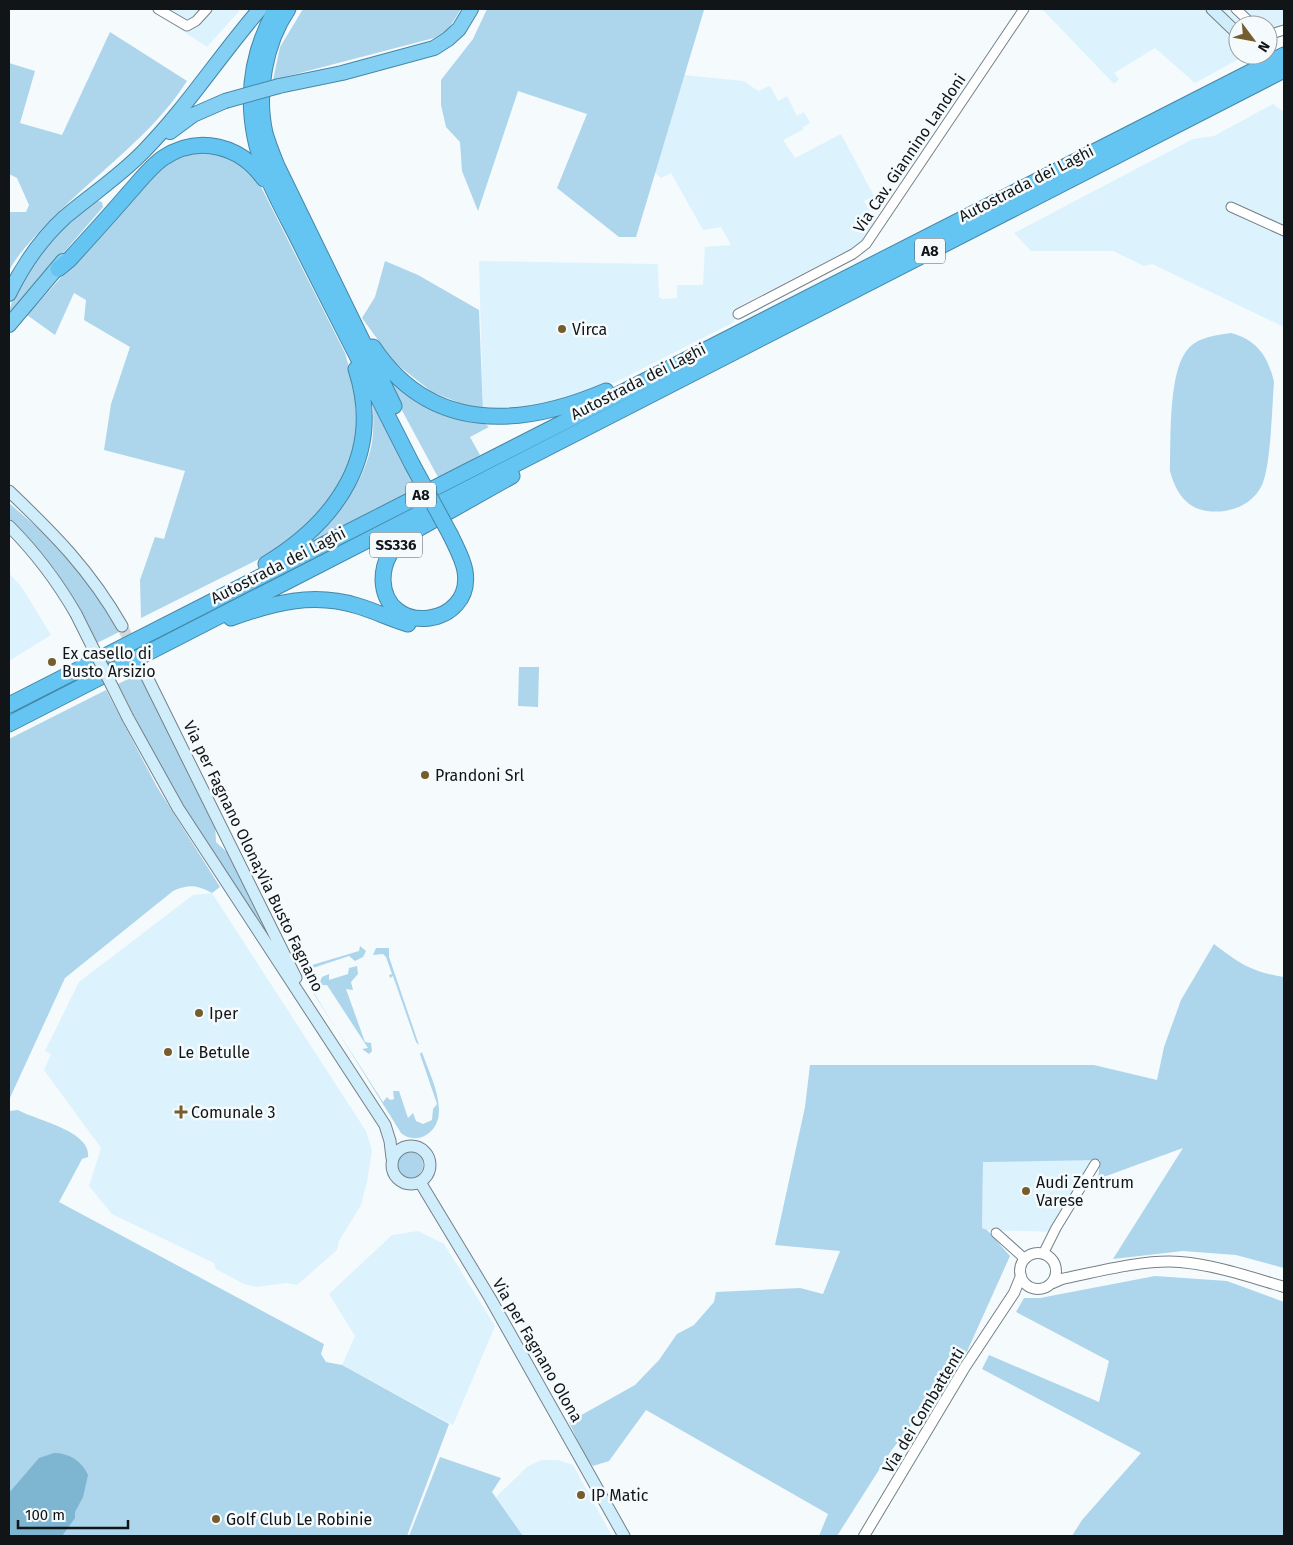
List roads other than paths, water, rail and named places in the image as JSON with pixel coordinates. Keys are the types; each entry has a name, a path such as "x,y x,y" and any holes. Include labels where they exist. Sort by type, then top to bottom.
{"highway":[{"path":"9,294 31,255 53,229 123,171 145,150 185,105 260,9"},
{"path":"176,638 275,603 309,598 332,600 357,606 414,626 443,624 455,618 464,609 471,598 474,586 474,572 469,555 454,534 341,325 280,203 259,152 252,106 256,55 266,28 276,9"},
{"path":"288,9 276,32 267,57 263,79 262,106 265,133 277,166 417,463"},
{"path":"145,150 193,115 224,101 278,86 342,73 434,48 459,29 471,9"},
{"name":"Autostrada dei Laghi","path":"9,705 1284,55"},
{"name":"Autostrada dei Laghi","path":"9,724 1284,70"},
{"path":"9,325 176,127"},
{"path":"58,269 69,260 157,164 188,147 208,145 240,155 257,169 280,203"},
{"path":"332,281 367,338 396,376 414,391 452,411 498,417 537,414 576,404 675,366"},
{"path":"167,624 230,583 278,557 309,532 344,491 359,458 363,442 365,408 360,381 341,325"},
{"name":"SS336","path":"454,534 465,572 466,585 457,604 439,616 428,619 404,615 394,608 387,598 383,572 386,558 395,546 407,535 546,457 576,433"}],"main road":[{"path":"1212,9 1228,24"},
{"path":"9,491 75,556 100,588 122,626"},
{"name":"Via per Fagnano Olona;Via Busto Fagnano","path":"9,526 33,549 59,585 76,614 128,718 178,808 312,1011"},
{"name":"Via per Fagnano Olona;Via Busto Fagnano","path":"145,673 312,1011"},
{"path":"312,1011 385,1125 390,1141 392,1172 399,1180 409,1184 420,1182 428,1174 430,1162 425,1152 411,1145 385,1125"},
{"path":"392,1158 400,1148 411,1145"},
{"name":"Via per Fagnano Olona","path":"420,1182 498,1312 624,1536"}],"street":[{"path":"158,9 187,26 196,22 207,9"},
{"name":"Via Cav. Giannino Landoni","path":"738,314 853,254 866,244 1024,9"},
{"path":"1231,207 1284,231"},
{"path":"1043,1254 1056,1228 1095,1164"},
{"path":"996,1233 1025,1260 1035,1254 1043,1254 1052,1259 1055,1265 1056,1276 1053,1282"},
{"name":"Via dei Combattenti","path":"864,1536 966,1367 1010,1300 1021,1276 1020,1270 1025,1260"},
{"name":"Via dei Combattenti","path":"1010,1300 1032,1288 1043,1289 1053,1282 1148,1263 1178,1262 1212,1266 1284,1287"},
{"path":"1055,1265 1069,1274 1078,1276"},
{"path":"1021,1276 1024,1283 1032,1288"}],"tunnel":[{"path":"122,626 145,673"}],"place":[{"name":"Virca","path":"562,329"},
{"name":"Ex casello di Busto Arsizio","path":"52,662"},
{"name":"Prandoni Srl","path":"425,775"},
{"name":"Iper","path":"199,1013"},
{"name":"Le Betulle","path":"168,1052"},
{"name":"Comunale 3","path":"181,1112"},
{"name":"Audi Zentrum Varese","path":"1026,1191"},
{"name":"IP Matic","path":"581,1495"},
{"name":"Golf Club Le Robinie","path":"216,1519"}]}
